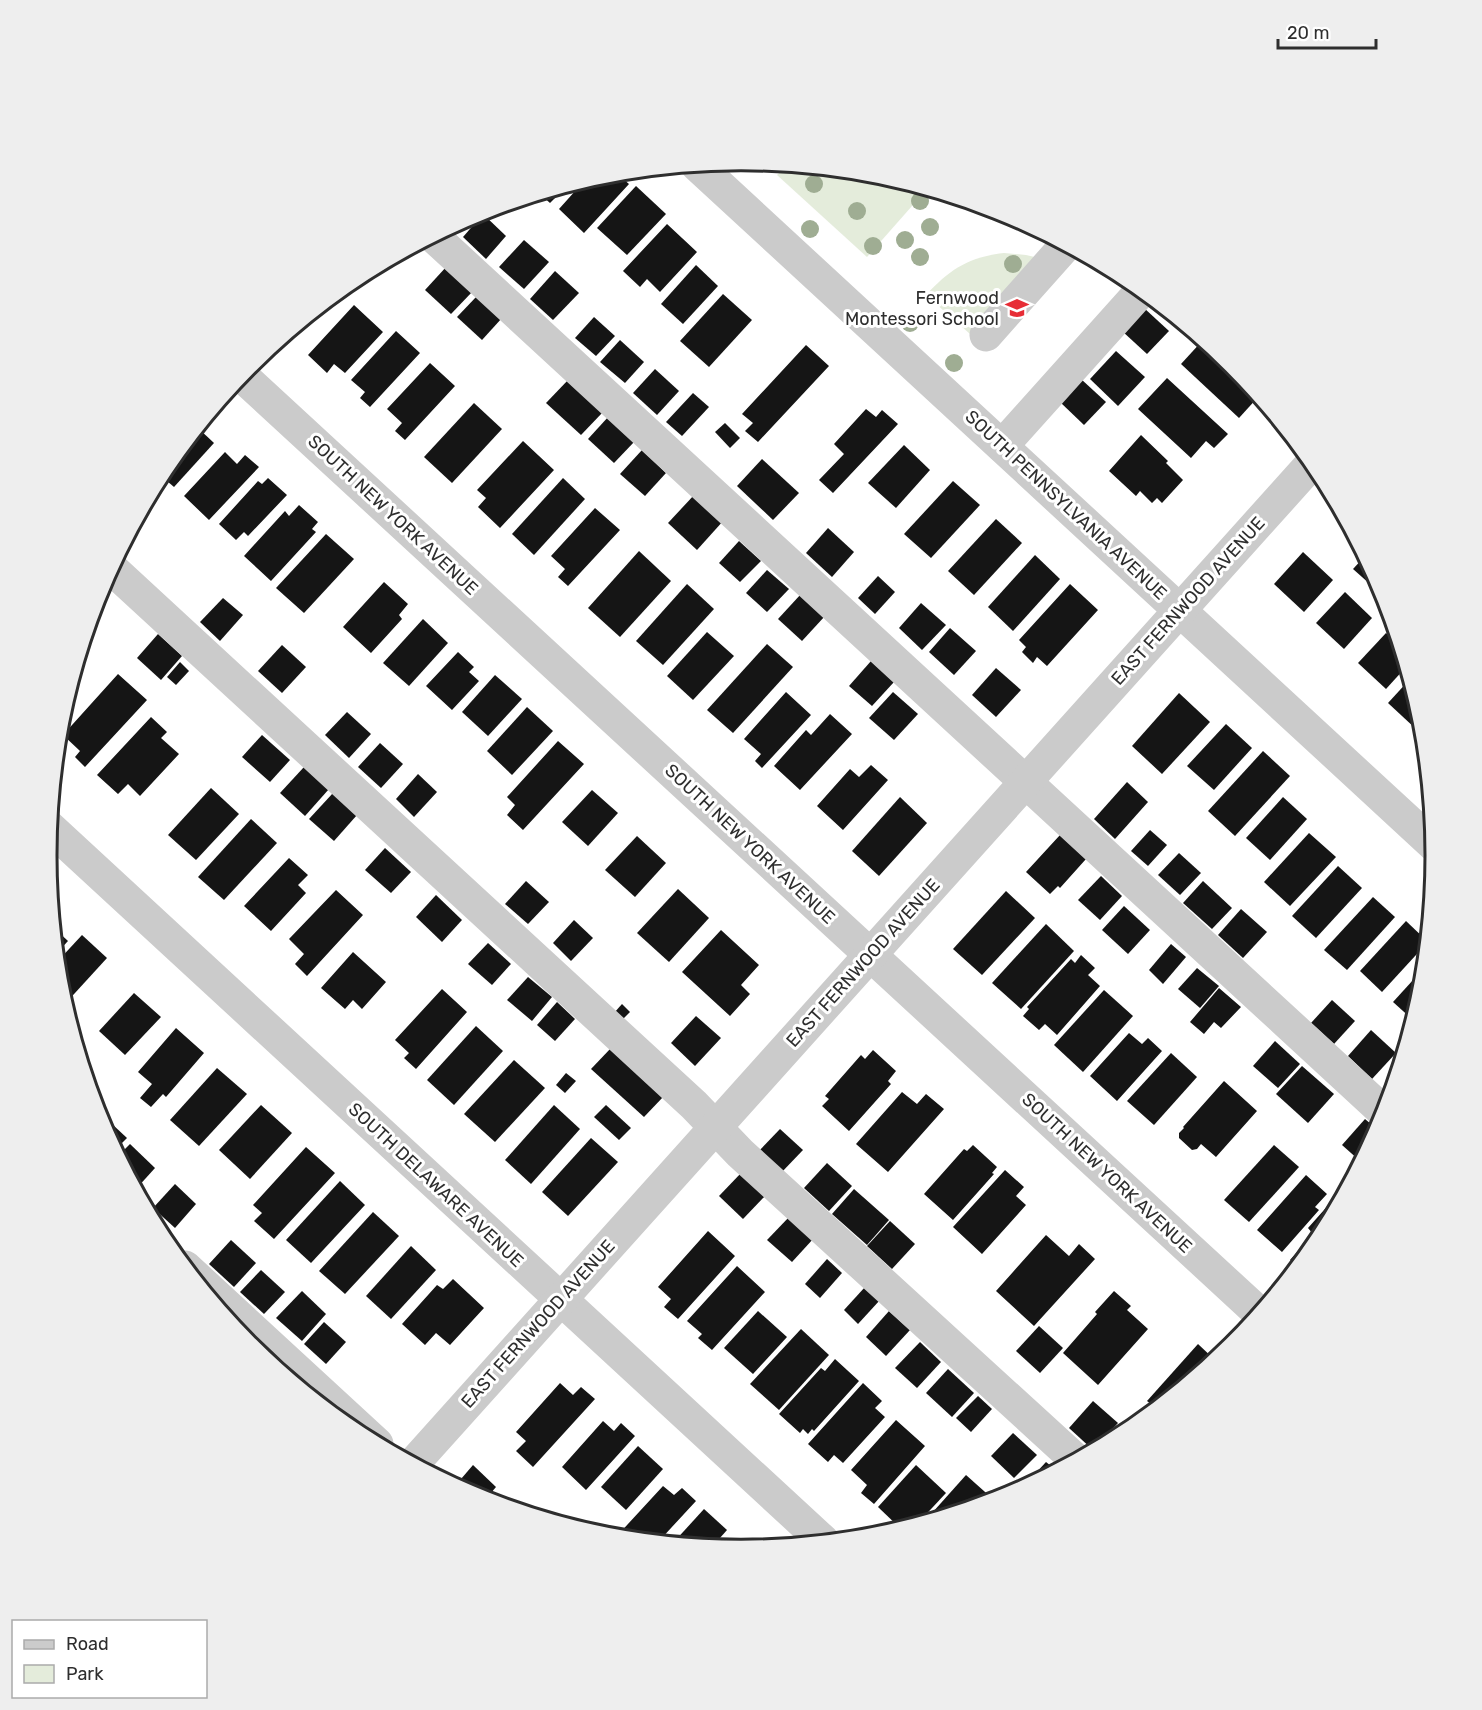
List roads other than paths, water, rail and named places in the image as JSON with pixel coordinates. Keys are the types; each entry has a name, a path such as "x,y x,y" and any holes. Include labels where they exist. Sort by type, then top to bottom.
{"street":[{"name":"SOUTH PENNSYLVANIA AVENUE","path":"712,172 1002,446 1425,836"},
{"path":"439,242 1377,1106"},
{"path":"986,335 1061,251"},
{"path":"1002,446 1136,297"},
{"name":"SOUTH NEW YORK AVENUE","path":"248,381 1253,1308"},
{"name":"EAST FERNWOOD AVENUE","path":"419,1458 1306,470"},
{"path":"118,574 694,1105 749,1161 1070,1454"},
{"name":"SOUTH DELAWARE AVENUE","path":"57,835 816,1535"},
{"path":"226,1305 335,1405"}],"place":[{"name":"Fernwood Montessori School","path":"1017,308"}]}
